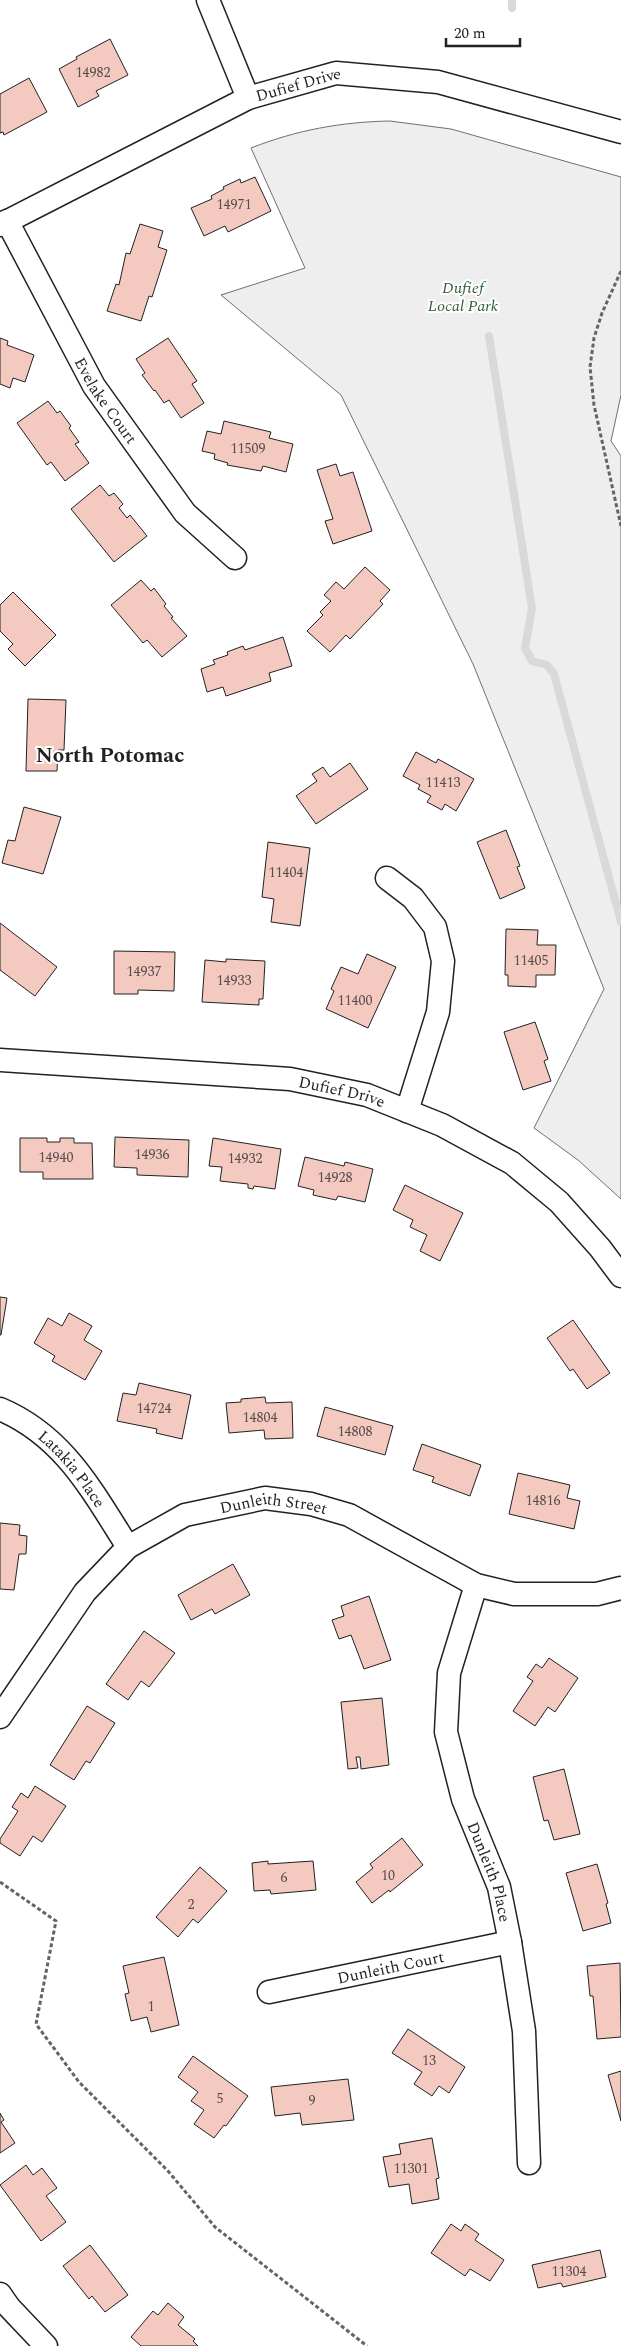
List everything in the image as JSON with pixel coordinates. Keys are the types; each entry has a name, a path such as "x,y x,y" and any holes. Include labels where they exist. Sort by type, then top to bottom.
{"street":[{"path":"208,0 248,98"},
{"name":"Dufief Drive","path":"4,223 248,98 336,74 438,82 621,132"},
{"name":"Evelake Court","path":"4,223 94,386 185,513 235,558"},
{"path":"387,878 413,898 435,927 443,961 438,1012 407,1111"},
{"name":"Dufief Drive","path":"0,1060 290,1079 367,1095 442,1125 512,1163 560,1202 621,1276"},
{"name":"Latakia Place","path":"0,1409 47,1436 80,1472 128,1547"},
{"name":"Dunleith Street","path":"0,1717 85,1592 128,1547 185,1515 265,1498 312,1504 349,1515 476,1585 514,1594 598,1594 621,1588"},
{"name":"Dunleith Place","path":"476,1585 449,1673 446,1732 463,1799 499,1886 510,1942 524,2031 530,2163"},
{"name":"Dunleith Court","path":"269,1992 510,1942"},
{"path":"0,2294 9,2307 46,2346"}],"path":[{"path":"621,271 597,329 590,367 594,405 621,526"},
{"path":"0,1882 56,1921 36,2024 79,2082 168,2171 215,2227 367,2346"}],"green space":[{"name":"Dufief Local Park","path":"390,121 451,129 621,177 621,395 611,441 621,456 621,1199 578,1160 534,1128 604,989 473,664 341,395 221,295 305,268 251,148 285,136 319,128 354,123"}],"building":[{"path":"110,39 128,75 96,91 99,96 78,107 59,69 77,59 76,57"},
{"path":"29,78 47,112 4,135 3,132 0,133 0,94"},
{"path":"255,177 271,211 228,232 225,226 204,236 191,208 212,199 211,196 224,189 223,187 240,179 241,183"},
{"path":"140,224 163,231 158,247 167,250 152,297 149,296 141,321 107,311 116,284 119,285 126,253 130,254"},
{"path":"0,338 8,341 7,345 34,355 25,382 13,378 10,388 0,384"},
{"path":"168,338 197,381 192,384 204,403 181,418 169,400 164,403 154,391 142,375 145,373 136,359"},
{"path":"48,401 57,413 60,411 71,426 69,428 79,442 75,444 89,463 65,481 51,462 47,465 17,423"},
{"path":"224,421 271,432 269,438 293,444 286,472 263,466 261,471 227,465 228,463 214,459 215,454 202,451 207,431 221,434"},
{"path":"336,464 340,476 353,472 372,531 333,544 325,521 333,519 317,470"},
{"path":"100,485 109,496 114,493 123,504 119,508 127,518 130,515 147,536 114,562 71,509"},
{"path":"365,567 390,590 380,601 383,604 350,639 346,635 330,652 307,631 323,615 320,612 331,601 324,595 336,582 344,589"},
{"path":"141,580 151,591 154,588 166,604 164,606 173,617 171,618 187,636 162,657 147,640 143,643 111,605"},
{"path":"13,592 56,635 25,666 8,649 13,644 0,631 0,605"},
{"path":"283,637 292,666 269,673 271,681 226,696 223,687 207,692 201,669 215,664 213,660 228,655 227,652 243,646 245,650"},
{"path":"28,699 66,700 64,750 58,750 57,771 26,771"},
{"path":"416,752 436,763 438,759 474,779 456,811 445,804 442,810 427,802 431,796 418,789 420,785 403,776"},
{"path":"350,763 368,789 316,824 296,796 317,781 312,774 323,767 330,777"},
{"path":"24,807 61,817 43,874 2,863 8,840 15,841"},
{"path":"506,830 520,866 517,867 525,888 500,899 477,842"},
{"path":"268,842 310,848 300,926 271,922 274,899 262,897"},
{"path":"0,923 57,967 35,996 0,970"},
{"path":"506,929 538,930 537,945 556,945 555,975 536,975 536,987 508,986 508,975 505,975"},
{"path":"114,951 175,952 174,991 138,990 138,994 114,994"},
{"path":"367,954 396,967 368,1028 326,1009 334,991 331,989 341,967 358,974"},
{"path":"226,959 265,961 263,999 259,999 259,1005 202,1002 205,960 226,962"},
{"path":"535,1022 548,1059 544,1061 551,1081 523,1090 504,1032"},
{"path":"115,1137 189,1140 188,1177 137,1175 137,1168 114,1167"},
{"path":"20,1138 47,1138 47,1142 60,1142 60,1138 74,1138 74,1143 92,1143 93,1179 43,1179 43,1172 20,1172"},
{"path":"213,1138 281,1149 275,1189 254,1186 253,1189 248,1188 248,1184 220,1181 222,1167 209,1166"},
{"path":"305,1157 344,1166 345,1162 373,1169 365,1202 338,1196 336,1200 313,1195 314,1190 298,1186"},
{"path":"405,1185 463,1213 440,1261 420,1251 427,1235 410,1227 413,1220 393,1210"},
{"path":"0,1297 7,1298 1,1335 0,1335"},
{"path":"69,1313 92,1326 84,1340 102,1351 85,1380 52,1361 55,1356 34,1343 48,1318 62,1326"},
{"path":"573,1320 610,1373 587,1389 573,1369 570,1371 547,1338"},
{"path":"139,1383 191,1395 182,1439 156,1433 157,1429 117,1421 123,1393 136,1395"},
{"path":"265,1397 266,1403 292,1402 293,1438 265,1439 264,1430 229,1433 226,1403 241,1402 241,1399"},
{"path":"325,1407 393,1426 385,1455 317,1436"},
{"path":"422,1444 481,1465 470,1496 432,1482 434,1477 413,1470"},
{"path":"518,1473 570,1485 567,1498 580,1501 574,1529 509,1514"},
{"path":"0,1523 20,1525 19,1535 27,1536 26,1554 19,1554 14,1590 0,1589"},
{"path":"233,1564 250,1595 215,1614 212,1609 191,1620 178,1595"},
{"path":"369,1596 391,1660 364,1669 351,1635 339,1639 332,1620 344,1616 341,1606"},
{"path":"144,1631 175,1653 149,1687 141,1681 128,1700 106,1684"},
{"path":"549,1658 578,1678 555,1712 548,1707 535,1726 513,1711 533,1681 527,1677 536,1664 542,1668"},
{"path":"382,1698 389,1765 361,1769 360,1757 356,1757 358,1768 348,1769 341,1702"},
{"path":"87,1706 115,1723 90,1763 86,1761 74,1780 50,1765"},
{"path":"564,1769 580,1834 554,1840 548,1820 544,1821 533,1777"},
{"path":"35,1786 66,1806 42,1842 33,1836 20,1856 0,1843 0,1839 18,1811 12,1807 21,1793 28,1798"},
{"path":"402,1838 423,1865 390,1892 389,1890 372,1903 356,1882 373,1868 370,1864"},
{"path":"268,1861 268,1864 313,1861 316,1890 271,1894 270,1890 254,1891 252,1863"},
{"path":"597,1864 608,1903 606,1904 611,1923 583,1931 566,1873"},
{"path":"200,1867 227,1891 198,1923 193,1919 178,1937 156,1917"},
{"path":"164,1957 179,2025 151,2032 147,2017 131,2021 125,1994 129,1993 123,1966"},
{"path":"620,1963 621,2037 597,2039 593,1996 590,1996 587,1966"},
{"path":"408,2029 465,2067 449,2093 439,2086 432,2096 414,2084 422,2072 392,2053"},
{"path":"193,2056 248,2096 226,2126 224,2125 214,2138 194,2124 204,2110 191,2101 198,2092 178,2077"},
{"path":"621,2071 621,2121 608,2075"},
{"path":"348,2079 354,2120 302,2125 300,2113 275,2116 271,2087"},
{"path":"0,2113 4,2120 1,2122 15,2143 0,2153"},
{"path":"432,2138 439,2178 436,2179 439,2199 412,2204 409,2184 389,2187 383,2157 401,2154 399,2144"},
{"path":"26,2165 33,2175 42,2168 57,2188 46,2196 66,2222 41,2241 0,2185"},
{"path":"451,2224 461,2231 465,2224 479,2234 475,2240 504,2260 490,2281 470,2269 465,2276 431,2253"},
{"path":"90,2245 128,2295 105,2312 92,2296 89,2299 63,2266"},
{"path":"600,2250 606,2277 563,2287 561,2283 538,2288 532,2265"},
{"path":"168,2303 184,2317 178,2325 195,2339 193,2341 198,2346 141,2346 131,2337 153,2311 158,2315"}],"waterway":[{"path":"512,0 512,8"},
{"path":"489,336 532,608 525,648 532,661 547,665 554,674 621,922"}],"district":[{"name":"North Potomac","path":"110,755"}]}
